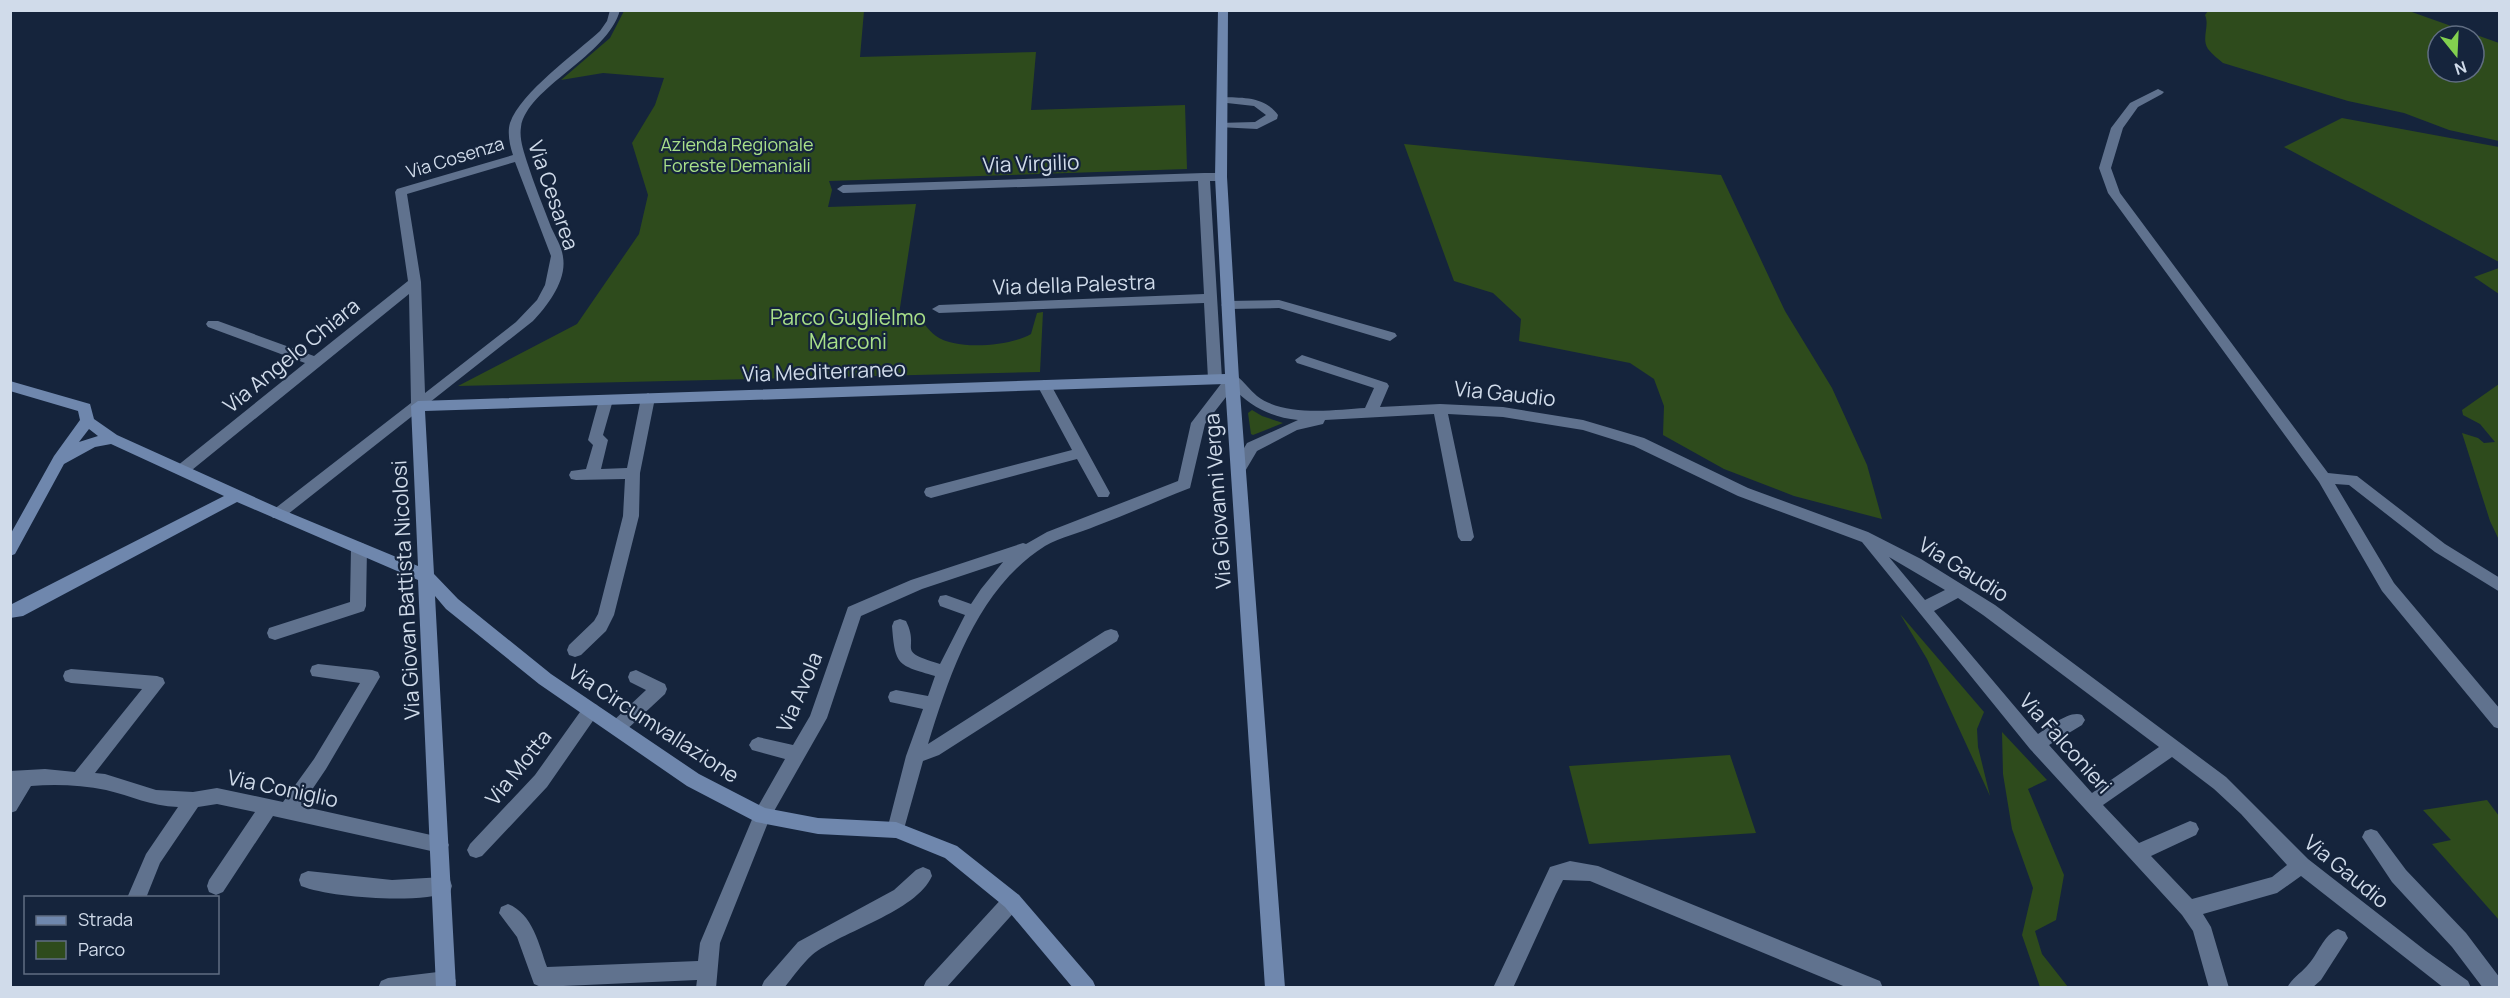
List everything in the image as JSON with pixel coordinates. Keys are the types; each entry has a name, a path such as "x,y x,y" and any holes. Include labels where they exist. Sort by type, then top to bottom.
{"street":[{"name":"Via Cesarea","path":"278,514 532,314 553,282 558,266 557,256 520,157 514,138 514,127 517,119 555,77 604,33 612,21 615,10"},
{"name":"Via Giovanni Verga","path":"1223,10 1221,177 1228,305 1224,379"},
{"path":"2158,92 2134,105 2117,128 2105,168 2114,193 2148,236 2324,478 2388,587 2499,722"},
{"path":"1222,100 1259,103 1265,106 1272,115 1270,119 1257,126 1222,124"},
{"name":"Via Cosenza","path":"401,192 520,157"},
{"name":"Via Giovanni Verga","path":"1204,177 1210,298 1239,469 1245,594 1275,987"},
{"name":"Via Virgilio","path":"843,189 1221,177"},
{"name":"Via Giovan Battista Nicolosi","path":"401,192 415,282 418,406 446,984"},
{"name":"Via Angelo Chiara","path":"182,470 415,282"},
{"name":"Via della Palestra","path":"939,309 1210,298"},
{"path":"1228,305 1279,304 1389,336"},
{"path":"213,324 316,362"},
{"path":"1302,360 1382,386 1370,413"},
{"path":"896,830 915,756 945,672 973,612 1010,565 1040,543 1185,484 1198,423 1224,379 1254,401 1289,414 1341,414"},
{"name":"Via Mediterraneo","path":"418,406 1224,379"},
{"path":"1044,385 1103,493"},
{"name":"Via Circumvallazione","path":"10,386 85,408 87,421 112,439 278,514 426,576 452,604 545,679 693,780 762,816 818,826 868,826 896,830 951,852 1012,901 1076,983"},
{"path":"575,650 600,626 606,615 631,516 633,473 648,398"},
{"path":"592,475 601,440 595,440 606,400"},
{"path":"1440,410 1466,537"},
{"name":"Via Gaudio","path":"1341,414 1440,410 1503,412 1583,426 1639,442 1743,492 1863,536 1959,590 2173,747 2220,783 2301,865 2419,958 2461,987"},
{"path":"1239,469 1252,447 1271,435 1293,426 1341,414"},
{"path":"11,548 59,460 87,421"},
{"path":"59,460 75,449 92,442 112,439"},
{"path":"931,492 1080,453"},
{"path":"576,475 633,473"},
{"path":"2324,478 2352,480 2440,548 2499,586"},
{"path":"13,613 238,495"},
{"name":"Via Falconieri","path":"1863,536 2036,744 2189,909 2201,927 2219,987"},
{"name":"Via Avola","path":"706,979 710,943 762,816 818,718 854,612 872,602 952,571 1040,543"},
{"path":"275,633 358,606 359,548"},
{"path":"1923,609 1959,590"},
{"path":"946,601 973,612"},
{"path":"900,626 902,653 911,662 945,672"},
{"path":"915,756 933,750 1111,636"},
{"path":"216,886 278,809 320,764 372,677 318,671"},
{"path":"71,676 157,684 79,780"},
{"path":"617,728 659,688 636,677"},
{"path":"896,697 934,704"},
{"name":"Via Motta","path":"476,850 541,781 591,710"},
{"path":"2036,744 2076,720"},
{"path":"758,745 797,754"},
{"path":"2090,804 2173,747"},
{"path":"10,805 18,778"},
{"name":"Via Coniglio","path":"18,778 105,782 156,798 194,800 217,796 440,845"},
{"path":"136,896 152,861 194,800"},
{"path":"2137,853 2190,829"},
{"path":"2371,837 2399,876 2458,940 2495,987"},
{"path":"2189,909 2277,884 2301,865"},
{"path":"1503,987 1557,873 1570,870 1591,872 1873,987"},
{"path":"771,987 805,949 823,936 901,896 923,876"},
{"path":"308,880 376,890 415,890 443,886"},
{"path":"933,987 1012,901"},
{"path":"508,913 525,932 537,982 706,979"},
{"path":"2297,987 2314,973 2338,938"},
{"path":"388,987 446,984"}],"green space":[{"path":"624,11 864,11 860,57 1036,52 1031,110 1185,105 1187,169 829,181 832,190 828,207 916,204 899,314 918,318 930,331 945,341 956,344 984,345 1011,341 1031,334 1037,313 1043,312 1040,372 458,386 577,324 639,234 648,195 632,143 655,105 664,78 603,73 561,80 610,38"},
{"path":"2208,11 2409,11 2446,24 2426,24 2426,84 2486,84 2486,38 2499,43 2499,141 2449,130 2404,113 2348,101 2223,63 2206,45 2205,15"},
{"path":"2342,118 2499,147 2499,262 2284,147"},
{"path":"1404,144 1721,175 1785,311 1832,388 1867,465 1882,519 1794,496 1724,469 1663,435 1664,406 1654,379 1630,363 1519,341 1521,319 1493,293 1454,281"},
{"path":"2499,268 2499,294 2474,277"},
{"path":"2499,384 2499,540 2490,521 2462,433 2478,438 2484,443 2495,442 2480,424 2463,415 2462,410"},
{"path":"1252,410 1283,423 1253,435 1248,413"},
{"path":"1900,614 1984,712 1977,729 1978,747 1990,796 1927,659"},
{"path":"2002,732 2047,780 2028,789 2064,875 2056,920 2035,931 2042,954 2068,987 2040,987 2022,935 2033,888 2012,829 2003,774"},
{"path":"1730,755 1756,833 1589,844 1569,766"},
{"path":"2487,800 2499,816 2499,920 2432,844 2451,840 2423,810"}],"park label":[{"name":"Azienda Regionale Foreste Demaniali","path":"737,154"},
{"name":"Parco Guglielmo Marconi","path":"848,329"}]}
